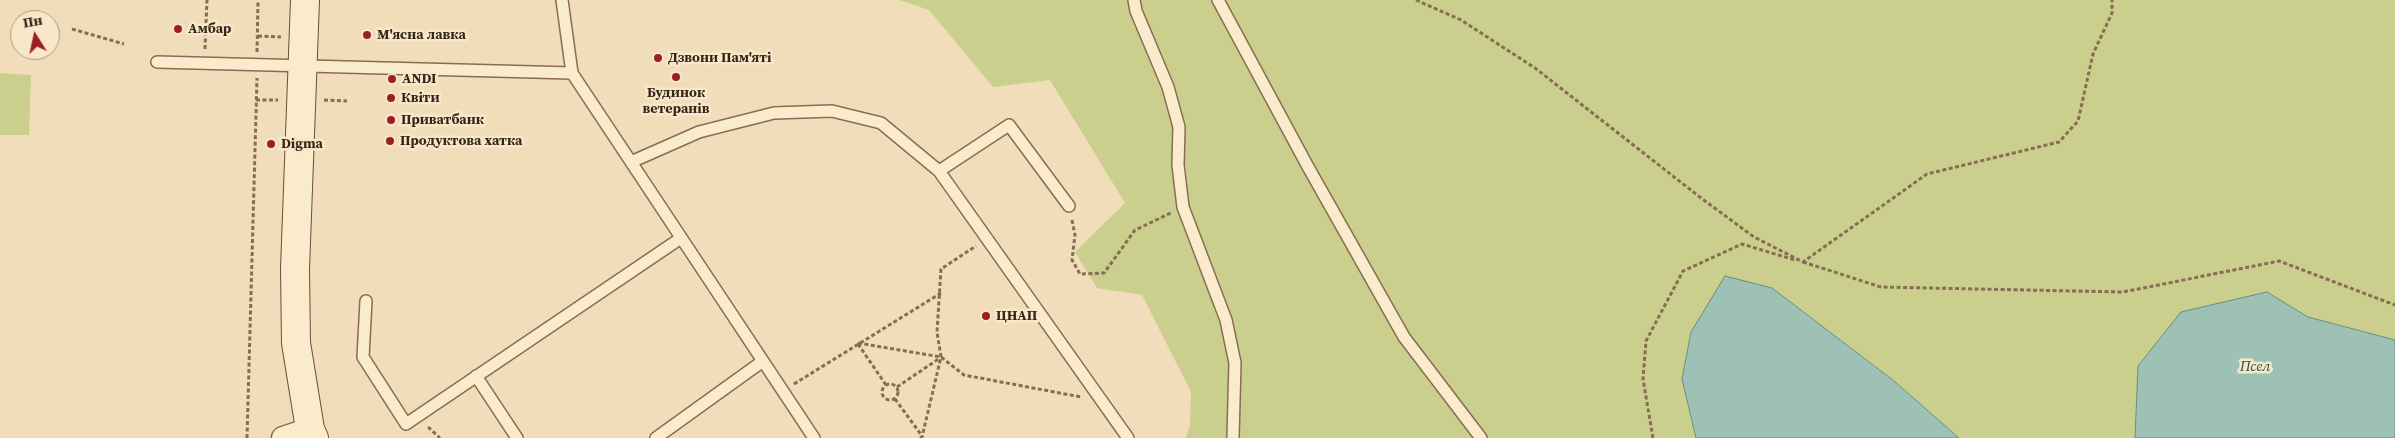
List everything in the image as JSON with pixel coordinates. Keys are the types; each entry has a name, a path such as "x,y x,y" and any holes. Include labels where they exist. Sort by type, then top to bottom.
{"main road":[{"path":"305,0 295,269 296,343 310,435"}],"street":[{"path":"283,438 310,435"}],"lane":[{"path":"562,0 572,73 814,438"},
{"path":"1134,0 1136,11 1168,87 1179,127 1178,165 1183,207 1223,311 1230,337 1235,363 1233,438"},
{"path":"1218,0 1307,165 1404,337 1481,438"},
{"path":"157,62 572,73"},
{"path":"631,162 699,132 774,113 832,111 881,123 939,171 1128,438"},
{"path":"939,171 1009,125 1069,206"},
{"path":"366,301 363,357 406,424 681,238"},
{"path":"656,438 763,361"},
{"path":"476,376 518,438"}],"path":[{"path":"205,64 207,0"},
{"path":"247,438 258,0"},
{"path":"1416,0 1461,20 1535,68 1701,198 1754,237 1803,262"},
{"path":"1803,262 1927,174 2059,142 2078,120 2093,54 2112,13 2112,0"},
{"path":"72,29 124,44"},
{"path":"258,36 282,37"},
{"path":"323,100 347,101"},
{"path":"1069,206 1075,235 1072,260 1080,274 1104,273 1136,230 1183,207"},
{"path":"921,437 941,357 937,332 941,293 941,269 987,238"},
{"path":"1653,438 1644,379 1646,341 1683,271 1742,244 1881,287 2122,292 2278,261 2395,305"},
{"path":"783,391 941,293"},
{"path":"858,343 941,357 964,375 1102,401"},
{"path":"858,343 886,385"},
{"path":"897,387 941,357"},
{"path":"892,384 897,387 898,393 895,398 889,400 883,396 882,390 886,385 892,384"},
{"path":"895,398 921,437"}],"green space":[{"path":"899,0 2395,0 2395,340 2308,317 2267,292 2138,366 2135,438 1959,438 1894,381 1772,288 1691,332 1682,379 1696,438 1186,438 1190,425 1191,392 1142,295 1097,288 1075,252 1125,203 1050,80 993,87 929,10"},
{"path":"0,73 31,75 29,135 0,135"}],"water":[{"path":"1725,276 1772,288 1894,381 1959,438 1696,438 1682,379 1691,332"},
{"name":"Псел","path":"2267,292 2308,317 2395,340 2395,438 2135,438 2138,366 2181,312"}],"place":[{"name":"Амбар","path":"178,29"},
{"name":"М'ясна лавка","path":"367,35"},
{"name":"Дзвони Пам'яті","path":"658,58"},
{"name":"Будинок ветеранів","path":"676,77"},
{"name":"ANDI","path":"392,79"},
{"name":"Квіти","path":"391,98"},
{"name":"Приватбанк","path":"391,120"},
{"name":"Продуктова хатка","path":"390,141"},
{"name":"Digma","path":"271,144"},
{"name":"ЦНАП","path":"986,316"}]}
